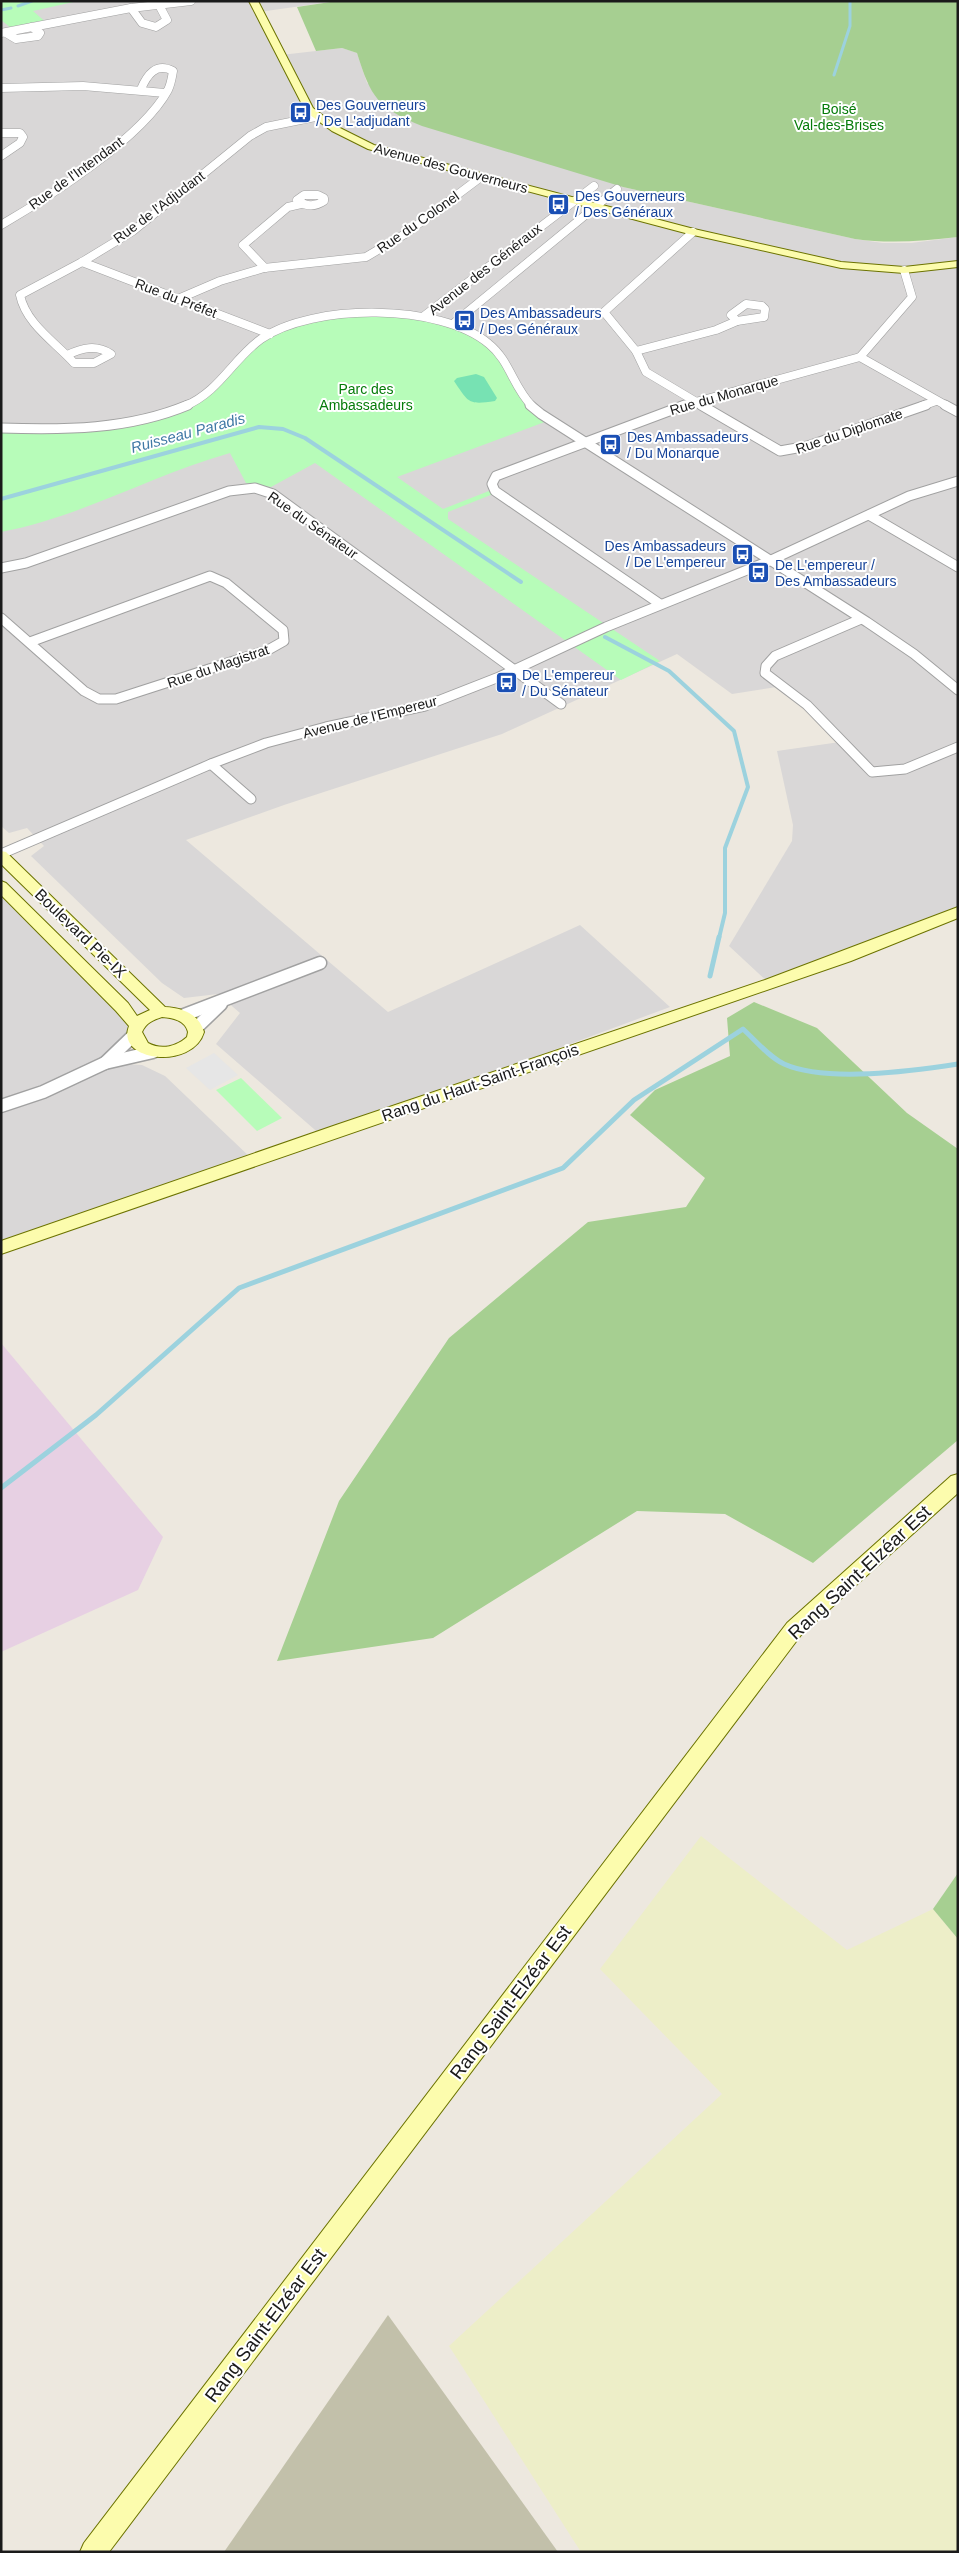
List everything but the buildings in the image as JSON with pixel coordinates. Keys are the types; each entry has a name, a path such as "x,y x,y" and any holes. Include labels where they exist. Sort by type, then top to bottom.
{"street":[{"path":"4,33 131,8 192,1"},
{"name":"Avenue des Gouverneurs","path":"253,1 302,98 315,117 371,147 693,232 841,265 904,270 958,264"},
{"path":"131,8 137,22 142,26 153,26 163,24 167,20 159,6"},
{"path":"4,33 16,39 38,36 40,33 32,27"},
{"name":"Rue de l'Intendant","path":"1,225 103,157 151,114 174,77 173,71 169,68 155,69 147,74 141,90"},
{"path":"1,88 51,86 141,90 165,93"},
{"name":"Rue de l'Adjudant","path":"68,355 31,320 20,303 20,295 82,262 133,231 250,136 266,127 315,117"},
{"path":"1,133 20,133 23,137 20,143 1,156"},
{"name":"Rue du Colonel","path":"178,299 199,289 265,268 291,263 367,257 393,241 481,177"},
{"name":"Avenue des Généraux","path":"424,316 594,186"},
{"name":"Avenue des Généraux","path":"454,323 617,189"},
{"path":"265,268 243,245 288,207 301,204"},
{"name":"Rue du Diplomate","path":"693,232 604,312 636,351 646,372 780,451 795,450 808,446 936,401"},
{"name":"Rue du Préfet","path":"82,262 270,334"},
{"path":"904,270 912,297 860,357 958,412"},
{"path":"1,428 91,428 148,420 194,401 220,384 243,356 270,334 298,323 356,314 424,316 454,323 473,332 491,345 504,359 525,400 540,414 588,442 769,561 862,619 935,670 958,690"},
{"path":"636,351 716,330 737,321"},
{"name":"Rue du Monarque","path":"660,604 495,491 492,484 496,476 694,401 860,357"},
{"name":"Avenue de l'Empereur","path":"1,854 211,764 266,743 326,727 425,706 512,670 660,604 769,561 909,496 958,480"},
{"name":"Rue du Sénateur","path":"1,568 26,563 91,542 229,491 255,488 273,494 561,704"},
{"path":"869,515 958,567"},
{"name":"Rue du Magistrat","path":"1,618 84,691 94,698 104,701 116,699 268,650 284,641 283,630 226,584 210,576 30,642"},
{"path":"862,619 775,656 766,666 765,673 807,705 872,772 886,774 898,772 958,747"},
{"path":"211,764 251,799"},
{"name":"Boulevard Pie-IX","path":"1,854 161,1012"},
{"name":"Boulevard Pie-IX","path":"1,886 122,1007 134,1031"},
{"name":"Rang du Haut-Saint-François","path":"1,1248 342,1129 787,978 846,957 958,912"},
{"path":"184,1015 320,963"},
{"path":"1,1106 43,1092 105,1063 153,1052 168,1053 183,1048 193,1039 196,1028 224,1001"},
{"path":"105,1063 146,1016 161,1012 184,1015 190,1018 196,1028"},
{"path":"134,1031 139,1046 153,1052"},
{"name":"Rang Saint-Elzéar Est","path":"93,2552 794,1629 958,1481"}],"shaded area":[{"path":"1,1 337,1 259,12 281,55 342,48 357,53 367,83 623,187 855,239 883,243 911,243 958,237 958,912 770,984 729,946 792,841 793,825 777,751 840,742 783,686 732,694 677,654 502,734 284,805 186,840 388,1012 580,925 670,1007 322,1136 216,1044 240,1013 218,994 184,998 162,983 31,856 44,846 27,828 9,833 1,826"},
{"path":"1,886 122,1007 133,1031 106,1063 142,1065 165,1076 253,1160 1,1249"},
{"path":"214,1053 238,1075 210,1090 186,1068"},
{"path":"1,1343 163,1537 138,1590 1,1652"},
{"path":"388,2315 558,2552 224,2552"}],"green space":[{"path":"1,1 78,1 33,11 48,24 15,31 1,20"},
{"name":"Boisé Val-des-Brises","path":"337,1 958,1 958,237 906,241 855,239 623,187 422,126 395,113 378,100 367,81 357,53 342,48 316,51 297,7"},
{"name":"Parc des Ambassadeurs","path":"386,314 454,323 491,345 516,387 550,420 397,477 443,509 489,491 493,494 448,512 448,519 660,661 621,680 315,463 271,487 246,483 230,453 201,462 60,516 1,532 1,428 91,428 195,401 243,356 270,334 323,318"},
{"path":"476,374 484,377 497,398 495,401 479,403 470,401 454,381 457,378"},
{"path":"754,1002 817,1028 907,1113 958,1149 958,1440 813,1563 725,1514 637,1511 433,1638 277,1661 339,1501 449,1338 588,1222 686,1207 705,1178 630,1115 655,1090 730,1056 727,1018"},
{"path":"241,1078 282,1118 257,1131 216,1090"},
{"path":"701,1836 847,1950 933,1909 958,1939 958,2552 581,2552 449,2346 722,2094 600,1969"},
{"path":"958,1873 958,1939 933,1909"}],"waterway":[{"path":"18,6 32,1"},
{"path":"834,75 850,26 850,1"},
{"path":"1,10 11,8"},
{"name":"Ruisseau Paradis","path":"1,499 259,427 283,429 305,438 521,582"},
{"name":"Ruisseau Paradis","path":"605,637 669,671 734,731 748,787 725,848 725,913 719,938"},
{"name":"Ruisseau Paradis","path":"710,976 719,937"},
{"path":"1,1488 96,1415 239,1288 563,1168 634,1100 743,1029 778,1061 802,1070 822,1073 869,1074 958,1064"}],"place":[{"name":"Des Gouverneurs / De L'adjudant","path":"300,113"},
{"name":"Des Gouverneurs / Des Généraux","path":"559,204"},
{"name":"Des Ambassadeurs / Des Généraux","path":"464,321"},
{"name":"Des Ambassadeurs / Du Monarque","path":"611,445"},
{"name":"Des Ambassadeurs / De L'empereur","path":"742,554"},
{"name":"De L'empereur / Des Ambassadeurs","path":"759,573"},
{"name":"De L'empereur / Du Sénateur","path":"506,683"}]}
